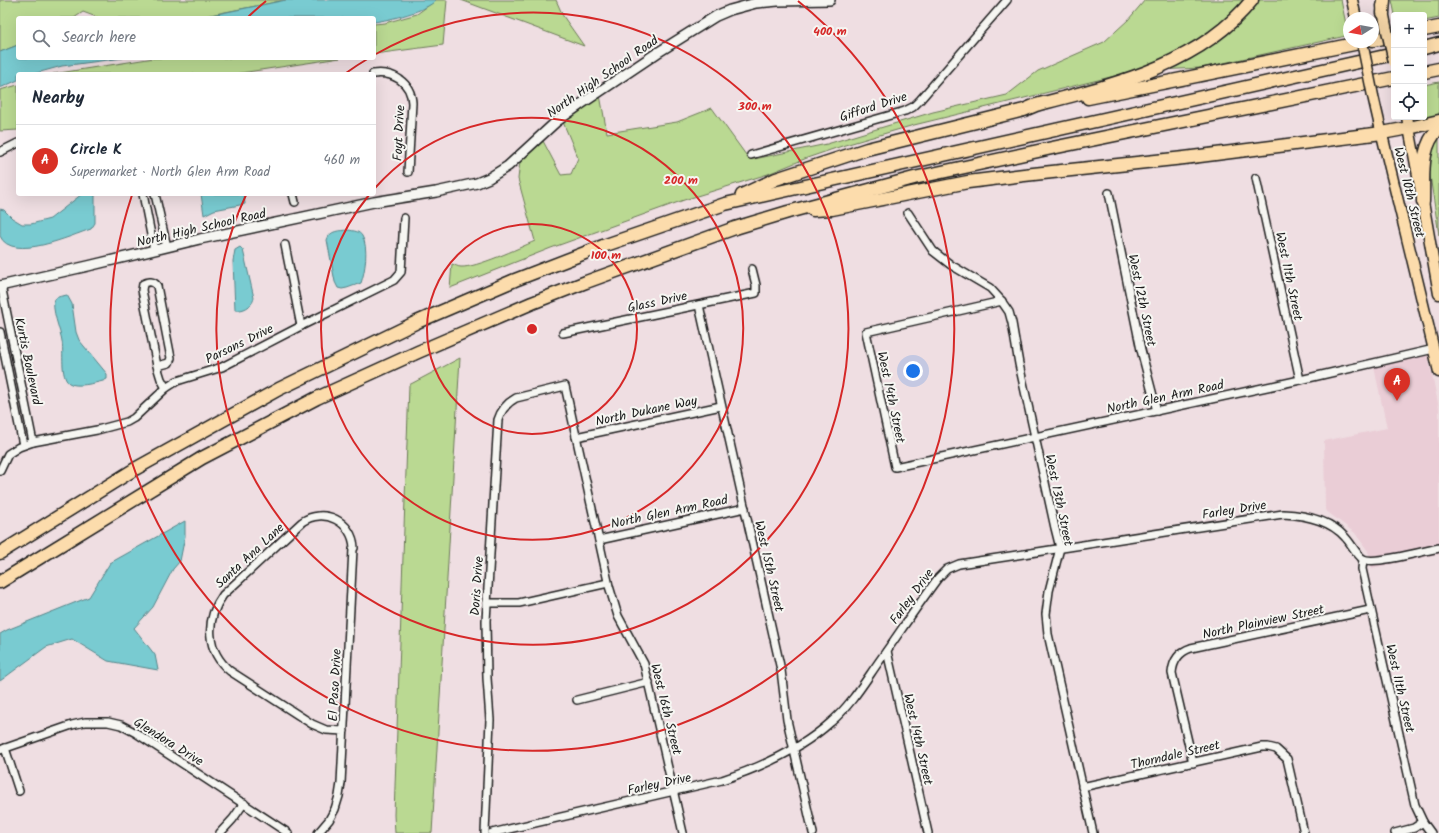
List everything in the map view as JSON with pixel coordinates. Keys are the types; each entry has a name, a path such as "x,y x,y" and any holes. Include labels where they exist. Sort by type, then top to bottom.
{"highway":[{"path":"725,204 776,179 867,149 1024,110 1036,105 1113,83 1164,65 1196,49 1223,30 1252,0"},
{"path":"1383,13 1384,0"},
{"path":"1427,29 1439,27"},
{"path":"1379,38 1391,33"},
{"path":"1427,47 1439,44"},
{"path":"1024,110 1037,109 1343,46"},
{"path":"0,553 128,473 279,389 424,319 558,263 603,246 725,204 1391,55"},
{"path":"1427,71 1439,69"},
{"path":"0,582 202,458 317,398 418,352 532,303 734,228 868,190 945,172 1391,79"},
{"path":"788,212 832,209 931,189 1024,175 1184,158 1382,133 1408,123 1439,121"},
{"path":"1423,202 1424,154 1429,141 1439,128"}],"main road":[{"path":"1352,0 1355,12"},
{"path":"1380,0 1383,13 1391,33"},
{"name":"West 10th Street","path":"1364,48 1394,186 1436,348 1439,372"},
{"name":"West 10th Street","path":"1408,123 1439,294"}],"street":[{"name":"North High School Road","path":"0,286 167,247 374,202 436,192 477,183 489,178 508,166 557,121 580,104 716,16 730,10 756,3 830,0"},
{"name":"Gifford Drive","path":"751,155 905,110 913,106 920,100 1007,0"},
{"name":"Foyt Drive","path":"376,74 385,73 395,76 403,82 411,93 412,103 408,172"},
{"path":"0,152 16,144"},
{"name":"West 11th Street","path":"1256,178 1300,380"},
{"name":"West 12th Street","path":"1108,193 1142,350 1157,411"},
{"path":"143,196 154,250"},
{"path":"155,196 167,247"},
{"name":"West 13th Street","path":"908,213 933,251 951,265 986,285 1002,301 1009,312 1019,364 1060,548 1049,591 1047,608 1049,644 1093,833"},
{"name":"Parsons Drive","path":"0,471 8,454 23,446 33,442 97,430 126,422 138,415 166,388 181,379 222,367 301,326 392,282 401,271 404,218"},
{"path":"285,245 301,326"},
{"name":"Glass Drive","path":"563,333 756,293 756,285 752,269"},
{"path":"157,366 169,363 171,358 156,286 154,283 147,282 143,284 142,290 157,366 161,379 166,388"},
{"name":"Kurtis Boulevard","path":"0,286 33,442"},
{"name":"West 14th Street","path":"895,467 866,332 1002,301"},
{"name":"West 15th Street","path":"699,305 781,670 787,720 813,833"},
{"path":"0,332 23,446"},
{"path":"2,342 12,340"},
{"name":"North Glen Arm Road","path":"895,467 1300,380 1436,348"},
{"name":"West 16th Street","path":"565,386 608,583 618,616 644,664 683,833"},
{"name":"Doris Drive","path":"485,833 490,720 486,653 487,603 497,426 503,408 510,401 516,398 565,386"},
{"path":"13,395 23,393"},
{"name":"North Dukane Way","path":"576,437 721,406"},
{"name":"North Glen Arm Road","path":"599,540 745,508"},
{"name":"Farley Drive","path":"492,833 674,792 731,777 758,767 794,750 835,719 860,689 938,578 950,568 966,562 1290,514 1317,520 1330,525 1345,536 1363,559"},
{"name":"Santa Ana Lane","path":"344,731 326,730 312,724 230,670 221,661 214,650 210,630 215,607 223,595 302,522 314,516 331,516 342,523 350,534"},
{"name":"El Paso Drive","path":"318,833 330,818 335,809 339,796 354,548 350,534"},
{"path":"1363,559 1376,561 1439,548"},
{"name":"West 11th Street","path":"1363,559 1362,569 1370,610 1415,805 1423,822 1431,833"},
{"path":"487,603 519,603 608,583"},
{"name":"North Plainview Street","path":"1192,763 1172,671 1180,654 1188,649 1370,610"},
{"name":"West 14th Street","path":"886,651 928,833"},
{"path":"577,700 649,682"},
{"name":"Glendora Drive","path":"2,749 78,723 95,721 121,725 136,733 288,833"},
{"name":"Thorndale Street","path":"1082,787 1262,747 1274,748 1282,753 1289,763 1304,833"},
{"path":"2,749 19,790"},
{"path":"220,833 233,820 244,803"},
{"path":"1395,833 1414,828 1423,822"}],"shaded area":[{"path":"1428,355 1439,408 1439,554 1372,568 1368,551 1355,533 1325,510 1324,441 1387,428 1374,367"}],"green space":[{"path":"0,0 286,0 205,16 94,16 83,12 77,16 16,16 16,46 0,52"},
{"path":"436,0 447,0 443,45 376,54 376,24 385,23 417,14"},
{"path":"461,0 556,0 563,16 584,46"},
{"path":"1145,0 1341,0 1343,12 1343,37 1201,68 1135,71 914,125 845,145 807,158 768,174 684,200 551,248 450,288 452,264 461,267 477,264 498,257 535,241 518,179 520,161 543,141 561,175 571,174 578,158 563,122 600,95 607,133 677,122 712,108 746,155 754,159 827,144 933,112 1007,95 1038,71 1104,42 1128,20"},
{"path":"1392,0 1439,0 1439,18 1427,20 1427,12 1394,12"},
{"path":"141,60 327,60 247,72 66,72"},
{"path":"1439,82 1439,117 1427,119 1427,84"},
{"path":"16,86 16,130 0,131 0,90"},
{"path":"1439,134 1439,235 1429,169 1430,146"},
{"path":"460,358 432,833 395,833 394,815 409,385"}],"water":[{"path":"286,0 436,0 425,8 398,17 376,22 376,16 207,16"},
{"path":"16,46 16,60 108,60 62,66 40,72 16,72 16,81 0,88 0,52"},
{"path":"79,196 95,196 95,223 91,229 57,241 29,247 17,247 7,244 0,236 0,209 4,210 12,218 22,224 31,224 50,219"},
{"path":"201,196 244,196 245,204 214,210 204,215"},
{"path":"348,230 361,234 365,246 366,260 361,283 342,289 338,288 335,282 327,240 330,234"},
{"path":"240,247 243,250 254,298 247,308 235,310 233,261 235,250"},
{"path":"67,295 72,304 76,332 79,340 107,374 107,379 103,381 86,385 76,385 69,383 66,380 63,370 62,341 54,303 56,298"},
{"path":"185,521 185,536 180,561 173,569 153,607 134,628 155,655 158,670 108,661 72,639 46,647 0,681 0,634 89,597 110,563"}],"place":[{"name":"Circle K","path":"1397,401"}]}
